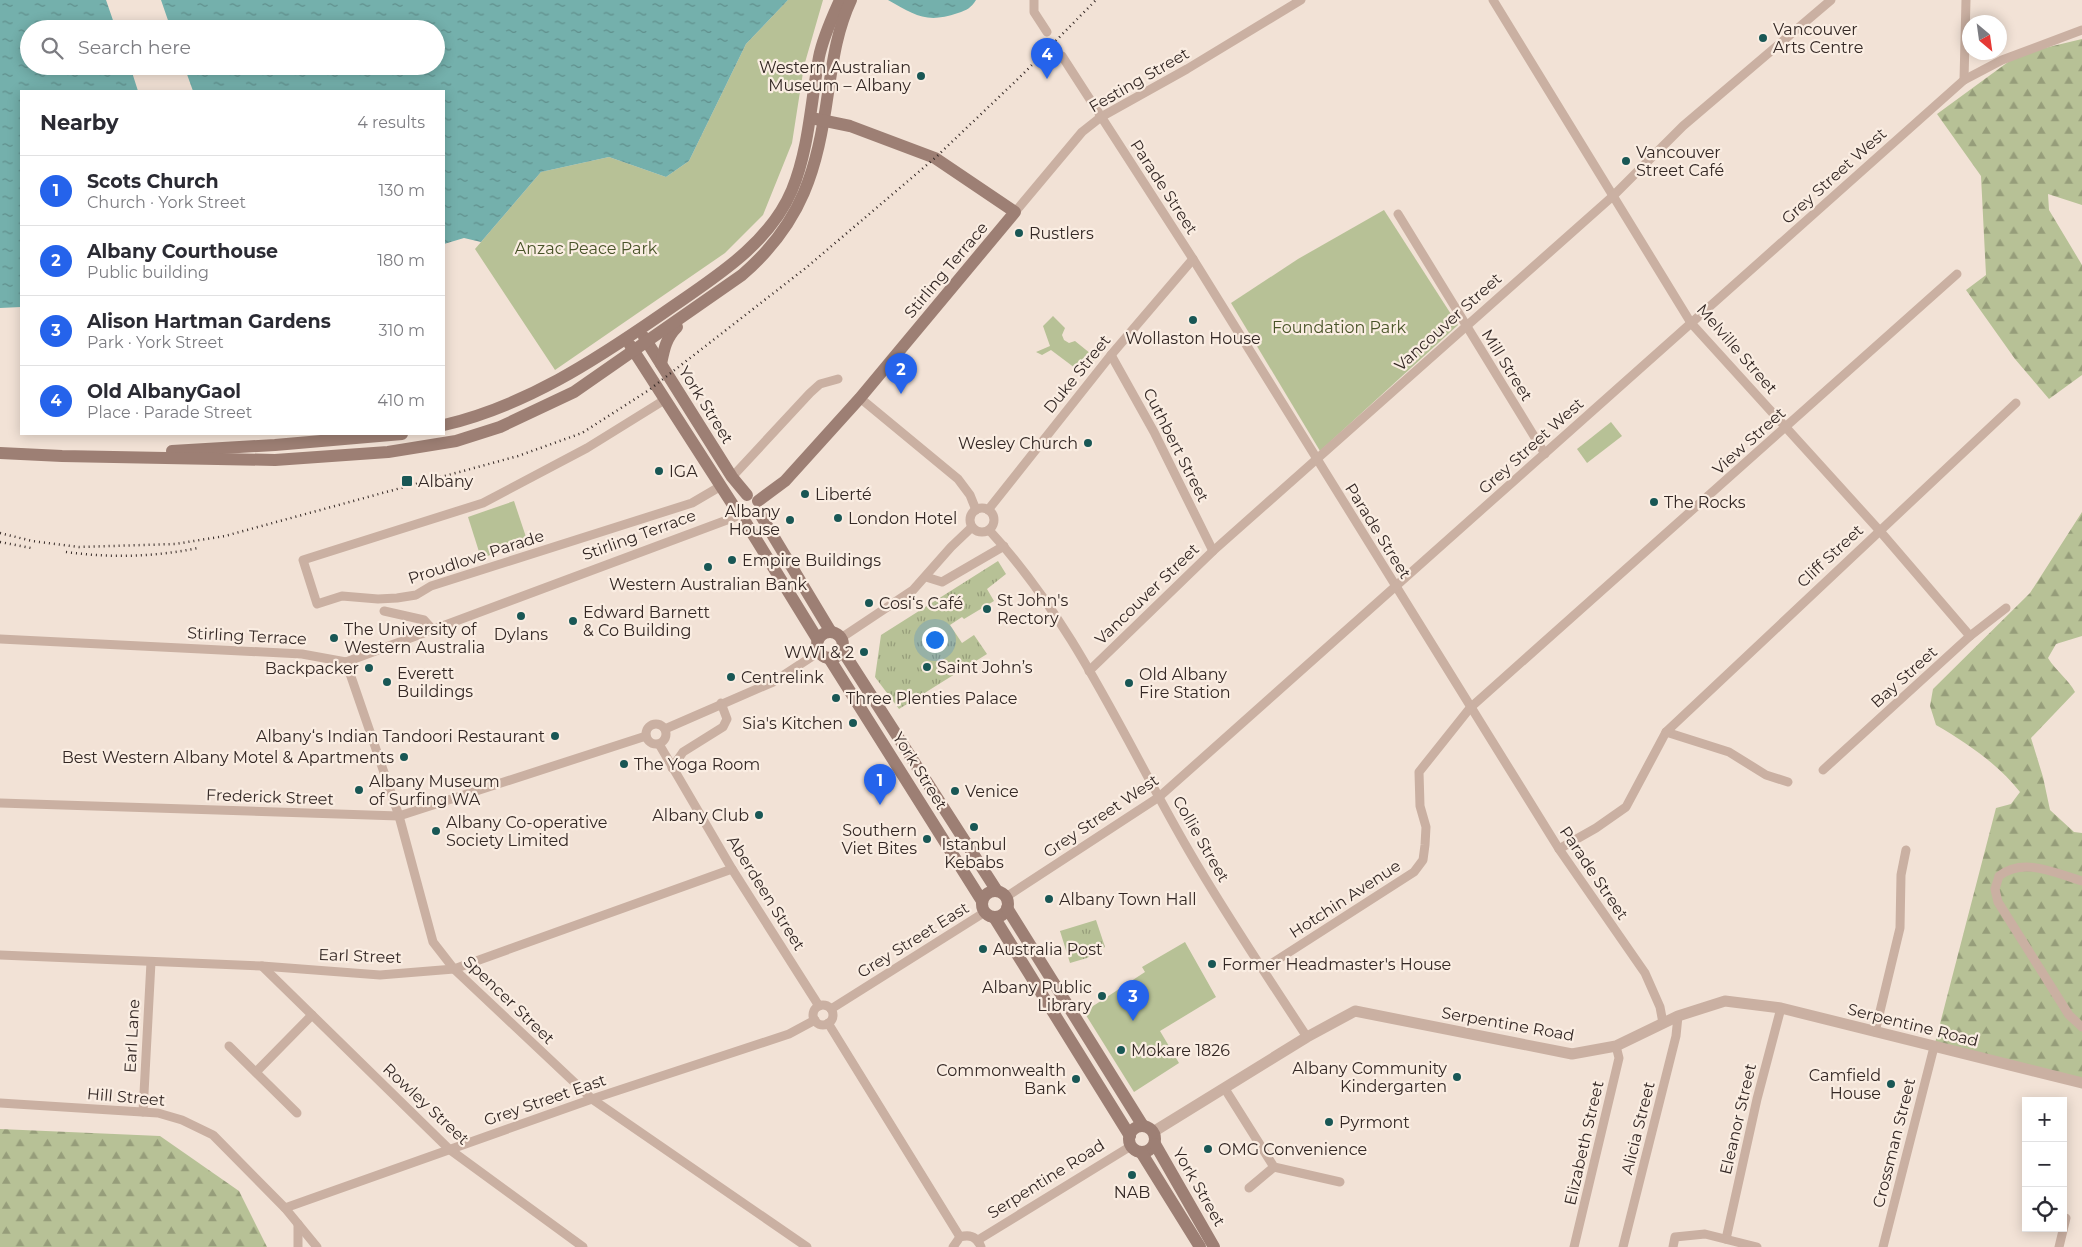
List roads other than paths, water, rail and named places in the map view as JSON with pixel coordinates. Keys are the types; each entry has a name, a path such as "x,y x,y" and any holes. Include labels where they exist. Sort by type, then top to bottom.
{"main road":[{"path":"445,425 464,420 566,378 639,330 737,260 766,229 791,192 800,168 820,55 829,25 840,0"},
{"path":"662,364 664,348 670,334 764,256 784,231 806,188 824,120 838,30 851,0"},
{"path":"809,118 850,126 935,158 1015,212"},
{"name":"Stirling Terrace","path":"755,504 785,481 860,398 1015,212"},
{"path":"0,453 275,460 388,452 456,441 500,427 574,392 610,369 725,287"},
{"name":"York Street","path":"639,330 732,477 755,504 838,640 1003,899 1150,1134 1214,1247"},
{"name":"York Street","path":"626,338 657,383 822,650 1200,1247"},
{"path":"610,369 627,362 649,372"},
{"path":"666,399 679,391"},
{"path":"62,456 275,445 390,435"},
{"path":"275,445 275,460"},
{"path":"721,486 732,477"},
{"path":"738,498 755,504 754,521 738,515 738,498"},
{"path":"823,634 838,640 837,656 822,650 823,634"},
{"path":"988,893 1003,899 1002,914 987,910 988,893"},
{"path":"1134,1145 1134,1128 1150,1134"},
{"name":"York Street","path":"1134,1145 1149,1150 1150,1134"}],"street":[{"path":"1034,0 1034,12 1047,32"},
{"name":"Festing Street","path":"1015,212 1082,132 1101,117 1187,69 1301,0"},
{"name":"Melville Street","path":"1493,0 1691,323 1879,530 1970,636"},
{"name":"Vancouver Street","path":"1089,671 1213,551 1614,196 1683,126 1831,0"},
{"path":"1964,80 1966,0"},
{"name":"Grey Street West","path":"1003,899 1159,797 1964,80 2002,60 2082,30"},
{"name":"Parade Street","path":"1062,56 1193,259 1559,849 1645,973 1660,1007 1664,1023"},
{"name":"Mill Street","path":"1398,214 1545,454"},
{"name":"Duke Street","path":"988,510 1111,355 1193,259"},
{"name":"View Street","path":"1470,708 1957,274"},
{"name":"Cuthbert Street","path":"1111,355 1154,432 1213,551"},
{"path":"732,477 810,393 820,384 838,379"},
{"path":"860,398 958,479 970,495 976,510"},
{"name":"Proudlove Parade","path":"666,399 587,448 483,503 303,560 317,604 342,596 378,600 416,594 431,586 692,503 721,486"},
{"name":"Cliff Street","path":"1559,849 1596,828 1626,806 1666,732 2016,403"},
{"path":"976,510 988,510 994,520 989,530 982,532 972,527 970,520 976,510"},
{"name":"Stirling Terrace","path":"0,639 302,654 346,662 434,631 738,515"},
{"path":"838,640 903,598 926,577 951,547 972,527"},
{"name":"Collie Street","path":"989,530 1038,588 1089,671 1190,853 1307,1038"},
{"path":"926,577 942,582 1004,546"},
{"name":"Bay Street","path":"1824,770 1970,636 2006,608"},
{"path":"384,611 424,620 434,631"},
{"path":"665,729 773,682 822,650"},
{"name":"Spencer Street","path":"346,662 399,816 433,942 454,969 592,1099 807,1247"},
{"path":"672,768 683,752 723,727 727,719 721,703"},
{"name":"Hotchin Avenue","path":"1263,969 1414,872 1424,860 1426,828 1420,806 1419,772 1470,708"},
{"path":"652,725 659,725 665,729 666,738 659,744 653,744 646,736 647,730 652,725"},
{"path":"1666,732 1729,752 1766,775 1788,782"},
{"name":"Frederick Street","path":"0,803 399,816 646,736"},
{"name":"Aberdeen Street","path":"659,744 732,869 819,1006"},
{"path":"1875,1032 1900,928 1901,875 1906,850"},
{"path":"2082,881 2030,866 2014,867 1999,876 1995,889 1998,902 2070,1015 2082,1027"},
{"name":"Earl Street","path":"0,955 262,966 380,975 454,969 732,869"},
{"name":"Grey Street East","path":"831,1009 987,910"},
{"name":"Earl Lane","path":"143,1112 151,962"},
{"name":"Rowley Street","path":"262,966 449,1149 583,1247"},
{"name":"Serpentine Road","path":"1150,1134 1307,1038 1355,1011 1572,1054 1616,1046 1678,1016 1725,1001 1781,1008 2082,1083"},
{"path":"825,1005 831,1009 833,1015 828,1023 822,1024 815,1020 814,1010 819,1006 825,1005"},
{"name":"Eleanor Street","path":"1726,1238 1757,1099 1781,1008"},
{"path":"256,1072 312,1015"},
{"name":"Alicia Street","path":"1623,1247 1676,1036 1678,1016"},
{"name":"Grey Street East","path":"285,1208 592,1099 789,1034 815,1020"},
{"path":"828,1023 960,1237"},
{"path":"229,1046 297,1113"},
{"name":"Elizabeth Street","path":"1574,1247 1619,1058 1616,1046"},
{"name":"Crossman Street","path":"1883,1247 1934,1047"},
{"path":"1225,1089 1274,1167 1340,1182"},
{"name":"Hill Street","path":"0,1103 143,1112 172,1116 213,1135 285,1208 317,1247"},
{"name":"Serpentine Road","path":"980,1244 1134,1145"},
{"path":"1249,1188 1274,1167"},
{"path":"298,1224 298,1247"},
{"path":"2059,1247 2063,1232"},
{"path":"1673,1247 1676,1237 1705,1234 1757,1247"},
{"path":"953,1247 960,1237 969,1236 980,1244"}],"water":[{"path":"0,0 106,0 113,20 20,20 20,75 133,75 138,90 20,90 20,307 0,308"},
{"path":"161,0 788,0 746,44 689,161 666,177 609,157 541,172 481,242 464,238 445,244 445,90 193,90 187,75 445,75 445,20 168,20"},
{"path":"888,0 976,0 964,11 937,18 929,18 914,14"}],"railway":[{"path":"0,533 32,541 79,547 175,544 225,536 518,456 582,433 649,390 807,267 935,158 1022,75 1096,0"},
{"path":"0,542 31,548"},
{"path":"66,552 132,556 198,548"}],"place":[{"name":"Vancouver Arts Centre","path":"1763,38"},
{"name":"Western Australian Museum – Albany","path":"921,76"},
{"name":"Old AlbanyGaol","path":"1047,79"},
{"name":"Vancouver Street Café","path":"1626,161"},
{"name":"Rustlers","path":"1019,233"},
{"name":"Wollaston House","path":"1193,320"},
{"name":"Albany Courthouse","path":"901,394"},
{"name":"Wesley Church","path":"1088,443"},
{"name":"IGA","path":"659,471"},
{"name":"Albany","path":"407,481"},
{"name":"Liberté","path":"805,494"},
{"name":"The Rocks","path":"1654,502"},
{"name":"London Hotel","path":"838,518"},
{"name":"Albany House","path":"790,520"},
{"name":"Empire Buildings","path":"732,560"},
{"name":"Western Australian Bank","path":"708,567"},
{"name":"Cosi‘s Café","path":"869,603"},
{"name":"St John's Rectory","path":"987,609"},
{"name":"Dylans","path":"521,616"},
{"name":"Edward Barnett & Co Building","path":"573,621"},
{"name":"The University of Western Australia","path":"334,638"},
{"name":"WW1 & 2","path":"864,652"},
{"name":"Saint John’s","path":"927,667"},
{"name":"Backpacker","path":"369,668"},
{"name":"Centrelink","path":"731,677"},
{"name":"Everett Buildings","path":"387,682"},
{"name":"Old Albany Fire Station","path":"1129,683"},
{"name":"Three Plenties Palace","path":"836,698"},
{"name":"Sia's Kitchen","path":"853,723"},
{"name":"Albany‘s Indian Tandoori Restaurant","path":"555,736"},
{"name":"Best Western Albany Motel & Apartments","path":"404,757"},
{"name":"The Yoga Room","path":"624,764"},
{"name":"Albany Museum of Surfing WA","path":"359,790"},
{"name":"Venice","path":"955,791"},
{"name":"Scots Church","path":"880,805"},
{"name":"Albany Club","path":"759,815"},
{"name":"Istanbul Kebabs","path":"974,827"},
{"name":"Albany Co-operative Society Limited","path":"436,831"},
{"name":"Southern Viet Bites","path":"927,839"},
{"name":"Albany Town Hall","path":"1049,899"},
{"name":"Australia Post","path":"983,949"},
{"name":"Former Headmaster's House","path":"1212,964"},
{"name":"Albany Public Library","path":"1102,996"},
{"name":"Alison Hartman Gardens","path":"1133,1021"},
{"name":"Mokare 1826","path":"1121,1050"},
{"name":"Albany Community Kindergarten","path":"1457,1077"},
{"name":"Commonwealth Bank","path":"1076,1079"},
{"name":"Camfield House","path":"1891,1084"},
{"name":"Pyrmont","path":"1329,1122"},
{"name":"OMG Convenience","path":"1208,1149"},
{"name":"NAB","path":"1132,1175"}],"park label":[{"name":"Anzac Peace Park","path":"586,248"},
{"name":"Foundation Park","path":"1339,327"}]}
